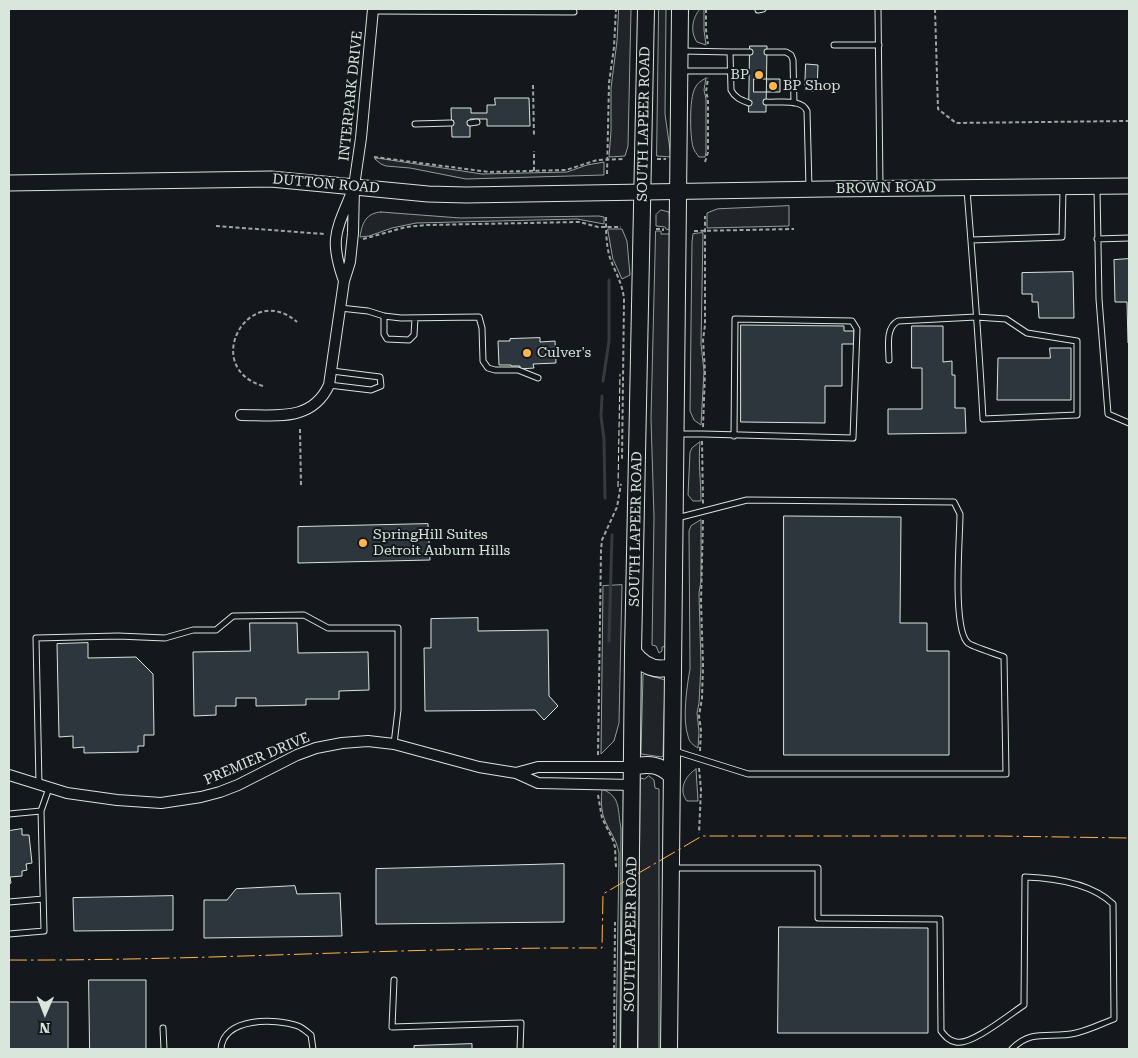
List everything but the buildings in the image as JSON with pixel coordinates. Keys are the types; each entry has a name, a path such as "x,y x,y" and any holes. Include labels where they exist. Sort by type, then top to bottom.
{"main road":[{"name":"SOUTH LAPEER ROAD","path":"630,1049 633,652 646,9"},
{"path":"670,1049 680,9"},
{"path":"633,652 646,665 654,668 660,669 673,666"},
{"path":"632,767 660,766 672,776"}],"street":[{"name":"INTERPARK DRIVE","path":"241,415 282,415 308,410 324,395 328,385 332,371 344,281 350,262 354,186 360,147 373,10"},
{"name":"DUTTON ROAD","path":"9,184 253,179 446,195 642,192"},
{"name":"INTERPARK DRIVE","path":"344,281 337,261 335,242 337,229 354,186"},
{"name":"BROWN ROAD","path":"642,192 1129,186"},
{"name":"PREMIER DRIVE","path":"9,775 67,793 117,800 160,803 220,792 297,755 316,748 368,741 394,744 479,767 516,773 538,783 632,785"},
{"name":"PREMIER DRIVE","path":"516,773 538,767 632,767"}],"lane":[{"path":"878,9 880,188"},
{"path":"373,10 574,12"},
{"path":"834,45 879,46"},
{"path":"680,52 750,52"},
{"path":"730,52 731,90 733,96 749,102"},
{"path":"767,52 786,52 791,55 793,60 794,103"},
{"path":"680,71 730,72"},
{"path":"766,102 800,103 805,106 807,111 809,189"},
{"path":"470,123 477,122"},
{"path":"415,124 451,123"},
{"path":"971,240 1062,237 1063,186"},
{"path":"1097,186 1099,299 1108,414 1129,423"},
{"path":"889,360 890,329 898,321 976,317 1006,319 1027,333 1077,341 1077,415 984,419 976,317 967,187"},
{"path":"1098,239 1129,238"},
{"path":"340,308 368,311 384,316 415,318 479,317 482,328 483,361 488,368 495,370 518,370 538,378"},
{"path":"384,316 384,334 387,339 409,340 414,335 415,318"},
{"path":"676,435 702,434 734,436 853,438 857,328 852,321 735,319 734,436"},
{"path":"328,385 371,390 381,386 380,377 332,371"},
{"path":"672,750 748,774 1006,774 1004,657 968,643 960,629 958,612 960,514 954,502 747,500 675,518"},
{"path":"9,934 44,931 41,811 44,786 36,638 118,636 165,638 193,630 216,630 233,616 304,615 328,628 398,628 398,710 394,744"},
{"path":"9,814 41,811"},
{"path":"671,868 818,868 818,918 940,919 941,1031 945,1037 957,1043 970,1040 1024,1005 1025,877 1059,881 1085,888 1105,897 1113,904 1114,1019 1078,1033 1060,1036 1031,1036 1012,1049"},
{"path":"9,902 43,899"},
{"path":"394,980 392,1027 521,1023 520,1049"},
{"path":"221,1049 228,1034 240,1026 251,1022 269,1021 300,1026 311,1035 314,1049"},
{"path":"164,1028 164,1049"}],"path":[{"path":"606,174 609,135 609,83 614,47 616,9"},
{"path":"706,9 708,45"},
{"path":"935,9 938,110 956,123 1129,121"},
{"path":"705,162 708,152 708,99 706,92 708,78"},
{"path":"533,86 534,137"},
{"path":"534,151 534,171"},
{"path":"374,157 409,160 479,172 570,170 589,162 624,159"},
{"path":"699,833 701,744 699,716 702,698 703,666 701,602 704,472 702,434 705,371 703,340 705,325 705,216"},
{"path":"606,217 607,244 610,257 623,288 624,300 622,464"},
{"path":"365,239 406,227 427,224 579,222 598,227 621,227"},
{"path":"216,226 321,233"},
{"path":"694,231 794,229"},
{"path":"263,386 247,378 236,364 233,347 238,330 250,317 267,311 282,313 297,322"},
{"path":"300,429 301,487"},
{"path":"598,756 601,550 602,540 617,507 622,483"},
{"path":"598,790 600,813 615,847 616,872"},
{"path":"614,1049 616,915"}],"shaded area":[{"path":"619,9 631,9 628,146 625,156 609,157 611,88"},
{"path":"659,9 666,9 665,114 671,157 657,156"},
{"path":"700,9 704,9 706,45 697,42 693,34 694,21"},
{"path":"706,78 704,90 706,99 706,152 705,157 699,157 694,150 692,142 691,109 696,86"},
{"path":"375,159 482,174 567,172 587,165 604,162 604,175 466,179 410,168 386,166"},
{"path":"789,206 789,226 707,228 707,213 717,209"},
{"path":"661,210 669,212 670,230 665,227 656,226 656,215"},
{"path":"381,212 460,218 599,216 604,217 604,224 577,219 416,223 360,237 362,227 368,217"},
{"path":"608,229 622,229 627,241 630,275 622,279 613,259"},
{"path":"656,231 661,231 661,234 670,234 666,646 662,647 662,651 659,653 656,646 652,645 654,517 651,419"},
{"path":"703,233 701,344 704,371 701,425 694,420 690,411 692,242 693,234"},
{"path":"700,442 701,501 693,501 688,495 690,452"},
{"path":"701,520 701,581 699,593 701,666 697,713 698,748 691,743 689,738 686,729 685,712 690,669 689,531 691,526"},
{"path":"622,585 619,723 614,741 601,754 603,586"},
{"path":"643,675 665,680 662,757 641,754"},
{"path":"696,769 698,801 687,801 683,792 684,784 689,775"},
{"path":"649,776 654,780 655,788 659,789 659,1049 638,1049 640,781 641,778 644,779"},
{"path":"602,789 616,800 621,828 620,1049 616,1049 619,853 603,815"}],"waterway":[{"path":"603,381 609,341 609,280"},
{"path":"602,396 601,416 604,439 605,498"},
{"path":"609,641 612,535"}],"fence":[{"path":"618,487 620,374"}],"power":[{"path":"9,960 602,948 603,894 702,836 1129,838"}],"place":[{"name":"BP","path":"759,75"},
{"name":"BP Shop","path":"773,86"},
{"name":"Culver's","path":"527,353"},
{"name":"SpringHill Suites Detroit Auburn Hills","path":"363,543"}]}
